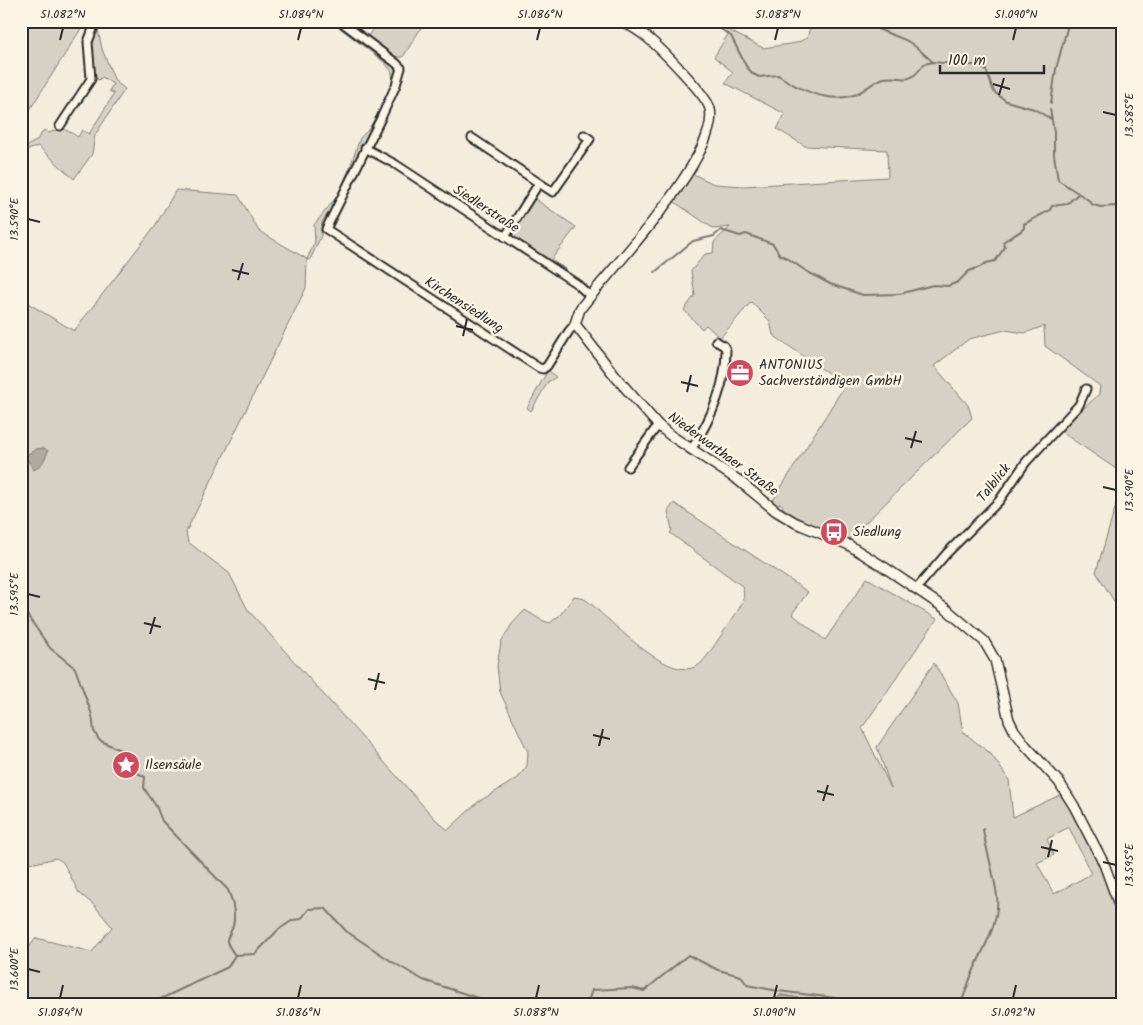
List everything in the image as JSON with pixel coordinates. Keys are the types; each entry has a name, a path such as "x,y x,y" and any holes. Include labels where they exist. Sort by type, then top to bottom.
{"street":[{"path":"60,126 91,79 88,42 96,21"},
{"path":"340,21 401,68 396,85 366,148"},
{"path":"575,324 580,309 670,198 703,146 710,122 710,109 704,95 648,38 622,21"},
{"path":"472,138 553,192 590,139 584,135"},
{"name":"Siedlerstraße","path":"366,148 395,164 577,284 590,296"},
{"name":"Kirchensiedlung","path":"366,148 326,229 538,368 543,369 547,366 575,324"},
{"path":"505,237 539,183"},
{"name":"Niederwarthaer Straße","path":"575,324 615,376 658,424 691,450 738,480 776,511 796,523 848,544 946,609 984,641 995,660 1010,720 1018,736 1059,782 1074,806 1104,864 1122,913"},
{"path":"691,450 720,390 726,350 724,346 716,341"},
{"name":"Talblick","path":"916,589 947,553 999,501 1026,462 1079,405 1086,389"},
{"path":"628,467 658,424"}],"shaded area":[{"path":"21,21 79,21 84,24 27,114 21,111"},
{"path":"98,21 101,21 98,30 102,49 115,81 125,89 95,135 92,154 74,179 38,146 21,153 21,149 36,141 44,130 49,133 64,129 78,137 82,130 89,134 114,94 109,91 113,84 102,77 99,80 94,77 91,42"},
{"path":"331,21 337,21 369,43 385,57 395,68 396,77 395,83 337,201 322,222 321,236 310,260 307,259 315,242 314,225 338,195 360,138 368,130 377,115 393,83 392,72 384,62"},
{"path":"345,21 349,21 368,36 378,21 424,21 424,23 403,57 395,57"},
{"path":"812,21 1122,21 1122,473 1060,431 1099,394 1100,386 1045,346 1044,326 1025,333 1005,330 969,339 934,366 968,405 972,418 849,539 799,519 783,511 783,506 780,503 777,506 772,502 845,385 773,335 770,321 751,302 720,338 706,325 702,329 684,310 695,295 691,271 705,254 713,253 714,242 730,227 714,229 673,201 691,173 714,184 744,186 888,177 887,150 805,146 777,129 785,114 725,83 733,72 714,57 730,31 763,48 796,43 807,38"},
{"path":"176,190 238,195 259,231 307,259 306,288 186,532 188,542 229,573 248,610 435,819 448,830 478,802 518,778 527,766 528,752 500,692 497,666 501,642 512,624 525,610 550,623 561,614 574,596 579,597 593,606 652,656 665,663 678,668 690,669 700,664 707,656 738,611 743,596 742,586 670,533 672,530 668,511 674,503 808,592 792,614 825,640 867,578 937,619 862,728 891,788 877,747 934,663 958,703 963,732 991,754 1009,780 1013,817 1062,794 1077,819 1114,898 1122,926 1122,1004 833,1004 781,995 778,1002 780,1004 21,1004 21,958 36,938 92,952 112,927 94,905 79,893 63,862 56,858 35,863 21,861 21,299 74,331 155,226","holes":["1069,827 1091,874 1054,894 1037,863 1054,855 1047,839"]},
{"path":"535,199 576,227 551,260 567,270 565,273 545,260 547,258 540,253 538,256 511,238 518,222"},
{"path":"548,370 556,377 548,382 531,411 527,408"},
{"path":"44,448 48,451 46,457 34,470 25,456 36,449"},
{"path":"1122,485 1122,614 1096,572"},
{"path":"781,995 833,1004 780,1004 778,997"}],"waterway":[{"path":"709,21 731,36 746,66 753,74 759,77 778,75 814,94 834,98 854,95 884,78 910,78 924,64 933,62 954,64 957,61 966,65 976,65 986,70 994,92 1006,101 1034,109 1051,119"},
{"path":"866,21 875,28 909,42 933,62"},
{"path":"1051,103 1056,69 1069,21"},
{"path":"1050,109 1058,180 1093,205 1101,207 1115,206 1122,209"},
{"path":"655,272 693,241 714,236 721,230 740,236 746,234 773,244 780,255 806,271 830,284 863,295 899,294 933,285 948,286 958,282 969,271 995,261 1005,247 1003,242 1022,230 1024,224 1050,210 1052,206 1067,204 1078,194"},
{"path":"21,606 50,648 75,668 92,715 94,731 99,740 120,750 130,769 145,777 144,788 156,806 162,821 228,890 233,904 234,922 227,941 235,955 255,954 278,930 293,920 301,919 309,909 325,908 346,931 423,980 484,1000 488,1004"},
{"path":"960,1004 990,935 996,916 996,887 983,829"},
{"path":"150,1004 228,967 235,955"},
{"path":"587,1004 592,990 632,988 644,991 688,955 718,970 741,976 747,985 835,998 848,1004"}],"place":[{"name":"ANTONIUS Sachverständigen GmbH","path":"740,373"},
{"name":"Siedlung","path":"834,532"},
{"name":"Ilsensäule","path":"126,765"}]}
